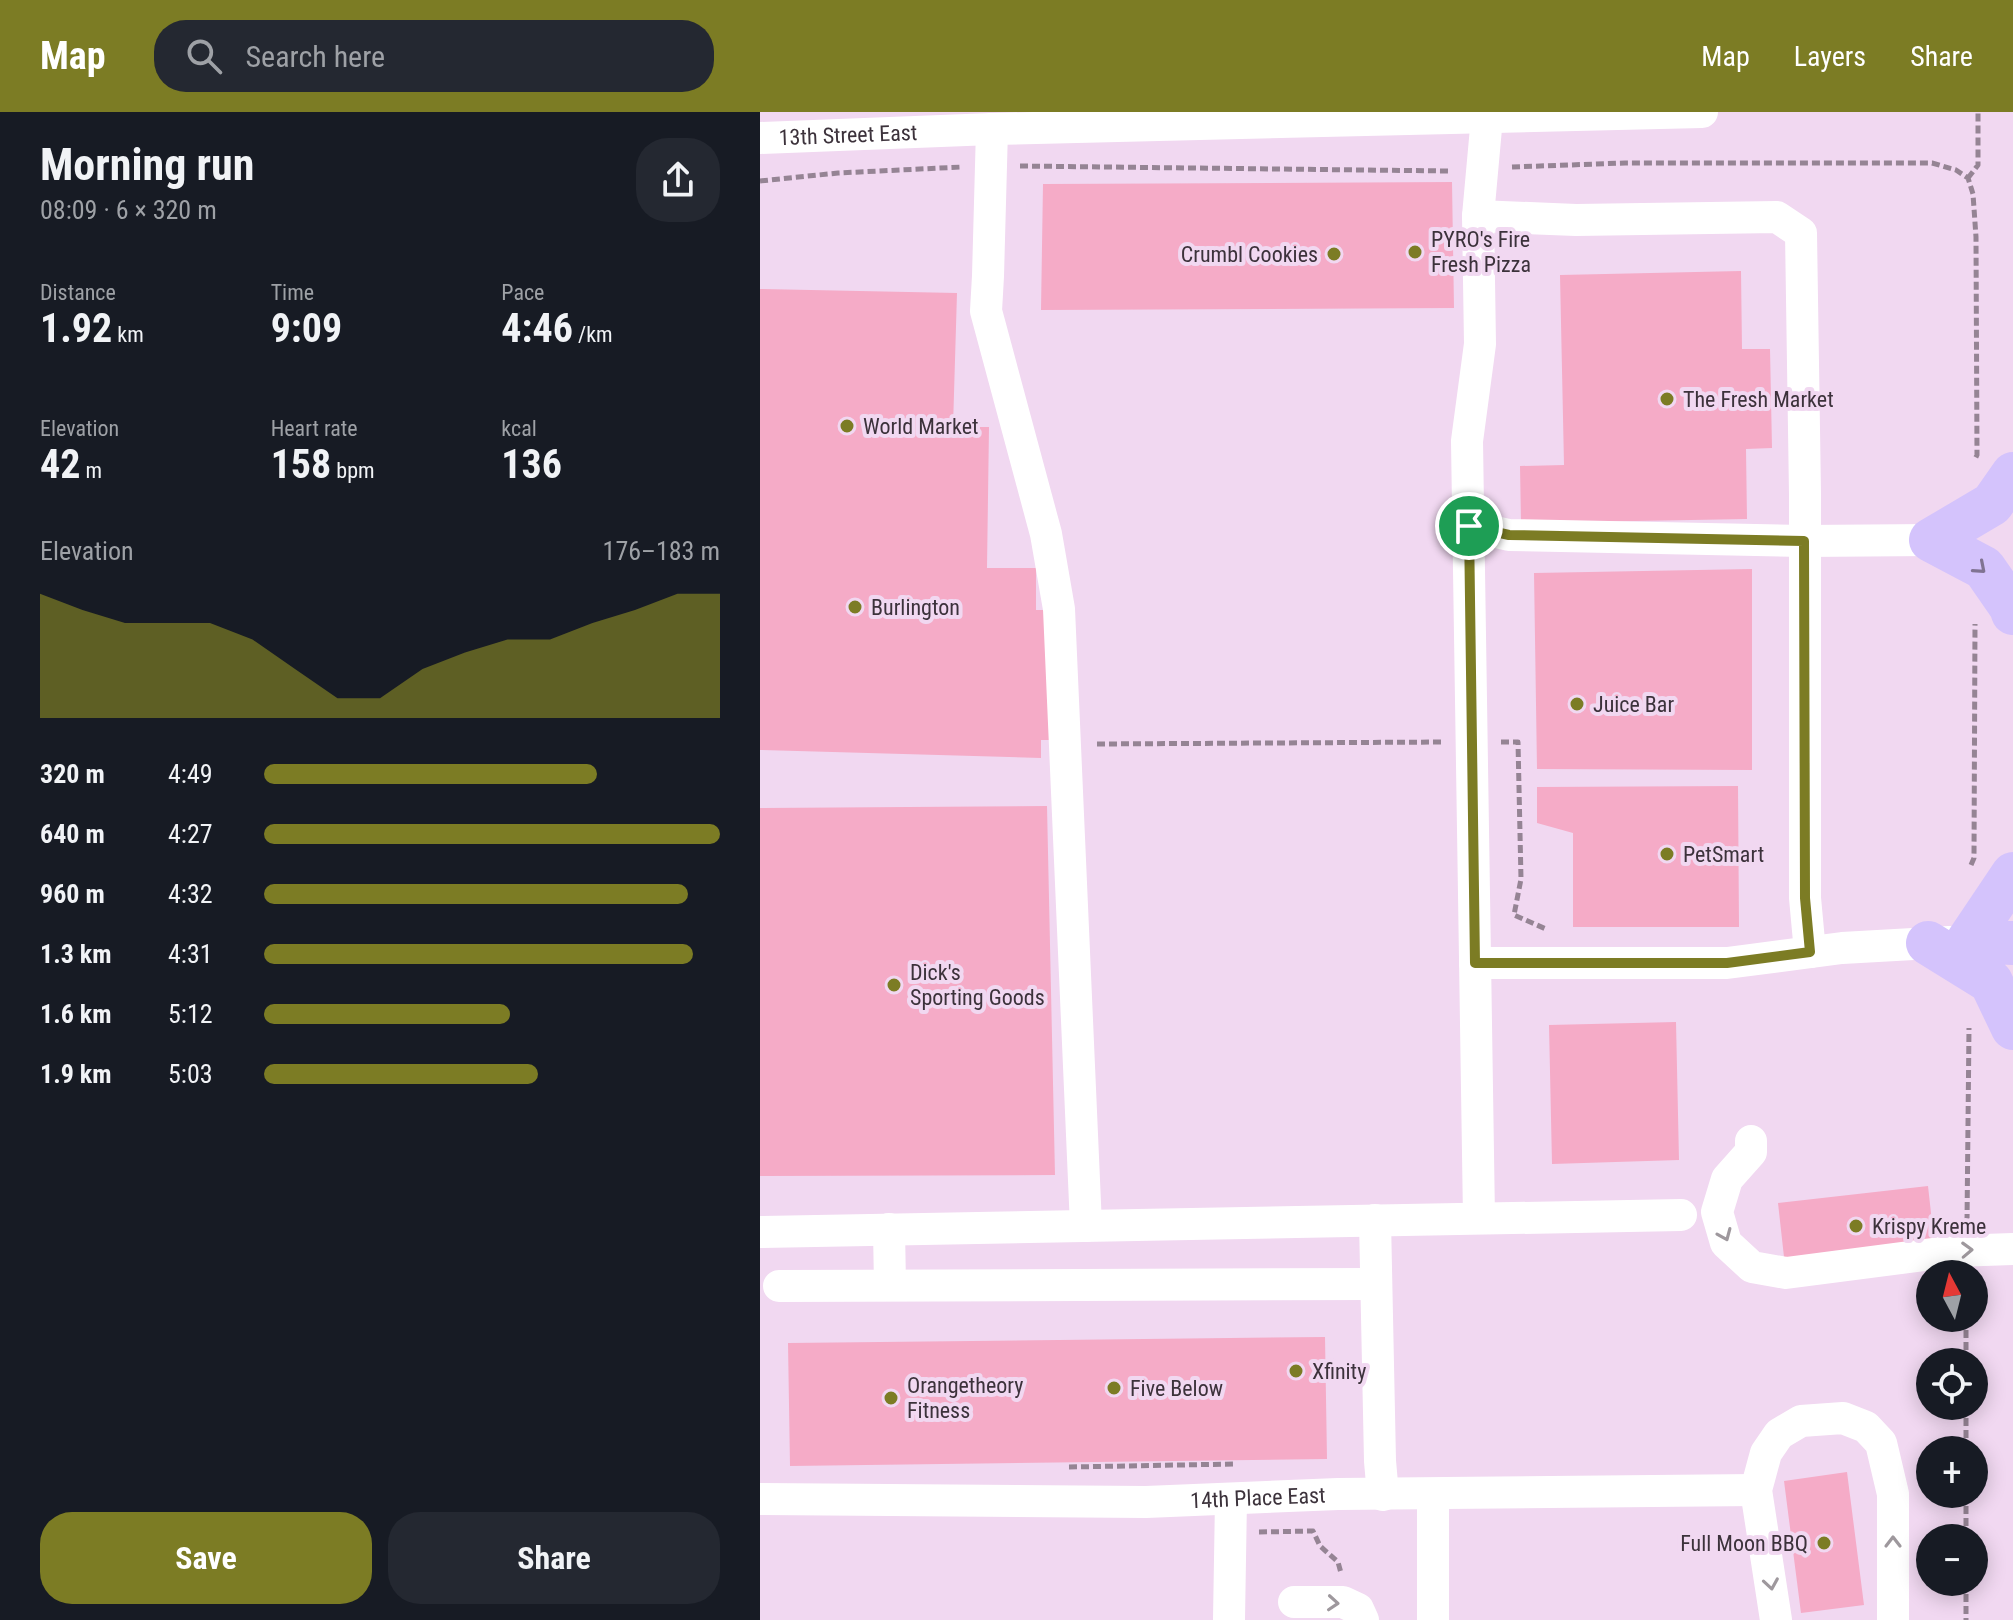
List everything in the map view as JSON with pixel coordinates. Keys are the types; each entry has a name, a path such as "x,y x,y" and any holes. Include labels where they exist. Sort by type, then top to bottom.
{"highway":[{"path":"1931,540 1992,504 1993,470"},
{"path":"1931,540 1984,568 2011,607 1994,614"},
{"path":"1948,942 2013,874"},
{"path":"1948,942 2013,943"},
{"path":"1948,942 1991,982 2013,1028"}],"street":[{"name":"13th Street East","path":"760,138 1230,118 1702,112"},
{"path":"1479,1218 1467,441 1480,344 1478,216 1487,117"},
{"path":"992,129 986,311 1046,534 1059,609 1086,1226"},
{"path":"1478,216 1576,220 1777,217 1801,233 1805,494 1805,898 1810,952"},
{"path":"1469,526 1509,535 1804,541 1931,540"},
{"path":"1475,963 1727,963 1842,948 1948,942"},
{"path":"1751,1141 1751,1152 1727,1179 1717,1212 1726,1243 1752,1267 1786,1273 1967,1250 2013,1249"},
{"path":"760,1232 1681,1215"},
{"path":"1375,1220 1383,1495"},
{"path":"889,1229 890,1285"},
{"path":"779,1286 1376,1284"},
{"path":"1776,1620 1756,1490 1766,1453 1779,1434 1801,1421 1843,1418 1866,1427 1881,1443 1893,1494 1893,1620"},
{"name":"14th Place East","path":"760,1499 1146,1502 1756,1490"},
{"path":"1433,1495 1433,1620"},
{"path":"1229,1620 1231,1499"},
{"path":"1294,1602 1353,1611"}],"path":[{"path":"1968,178 1978,165 1978,112"},
{"path":"1525,167 1625,163 1932,163 1956,170 1968,178 1973,194 1977,455 1993,470"},
{"path":"1033,166 1450,171"},
{"path":"760,181 951,167"},
{"path":"1970,869 1974,858 1994,614"},
{"path":"1967,1250 1969,1021"},
{"path":"1230,1533 1313,1531 1320,1546 1338,1562 1353,1611"},
{"path":"1966,1596 1966,1620"}],"building":[{"path":"1452,182 1454,308 1041,310 1043,184"},
{"name":"The Fresh Market","path":"1741,271 1742,349 1770,349 1772,448 1746,449 1747,519 1521,523 1520,466 1564,465 1560,275"},
{"path":"760,289 957,293 953,427 989,427 987,568 1036,568 1036,610 1057,610 1055,740 1041,740 1041,758 760,750"},
{"path":"1752,569 1752,770 1537,769 1534,573"},
{"path":"1738,786 1739,927 1573,927 1573,833 1537,823 1537,787"},
{"path":"1047,806 1055,1175 760,1176 760,808"},
{"path":"1676,1022 1679,1160 1552,1164 1549,1025"},
{"name":"Krispy Kreme","path":"1928,1186 1935,1249 1785,1266 1778,1203"},
{"path":"1325,1337 1327,1459 790,1466 788,1343"},
{"name":"Full Moon BBQ","path":"1847,1472 1864,1605 1801,1613 1784,1481"}],"place":[{"name":"PYRO's Fire Fresh Pizza","path":"1415,252"},
{"name":"Crumbl Cookies","path":"1334,254"},
{"name":"The Fresh Market","path":"1667,399"},
{"name":"World Market","path":"847,426"},
{"name":"Burlington","path":"855,607"},
{"name":"Juice Bar","path":"1577,704"},
{"name":"PetSmart","path":"1667,854"},
{"name":"Dick's Sporting Goods","path":"894,985"},
{"name":"Krispy Kreme","path":"1856,1226"},
{"name":"Xfinity","path":"1296,1371"},
{"name":"Five Below","path":"1114,1388"},
{"name":"Orangetheory Fitness","path":"891,1398"},
{"name":"Full Moon BBQ","path":"1824,1543"}],"route":[{"path":"1469,526 1509,535 1804,541 1805,898 1810,952 1727,963 1475,963 1469,526"}]}
